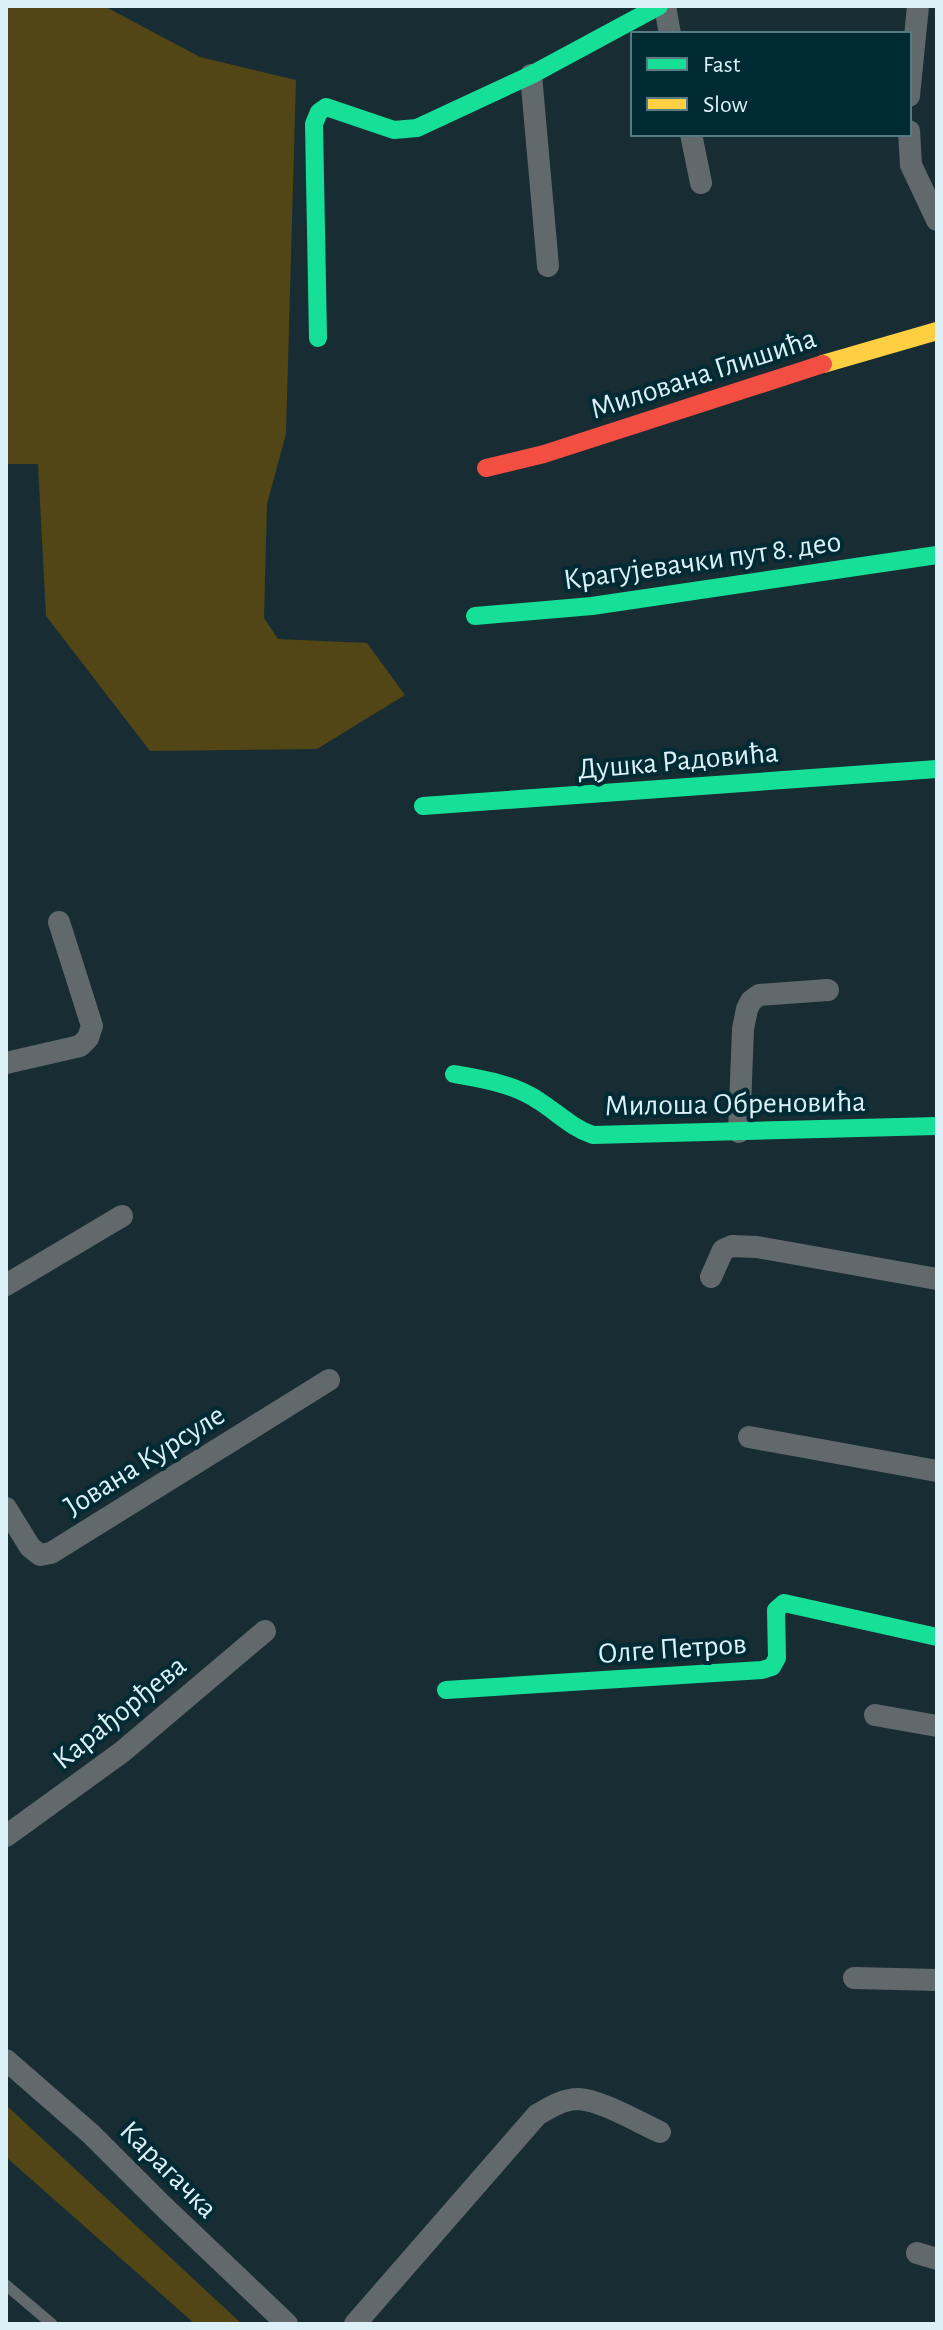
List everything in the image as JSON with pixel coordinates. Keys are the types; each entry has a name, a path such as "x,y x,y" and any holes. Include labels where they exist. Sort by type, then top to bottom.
{"street":[{"path":"318,338 314,124 319,112 326,107 402,131 442,118 662,6 669,32"},
{"path":"911,76 918,6"},
{"path":"531,75 548,266"},
{"path":"691,136 701,183"},
{"path":"909,136 911,165 937,220"},
{"name":"Милована Глишића","path":"486,468 544,454 794,372 937,331"},
{"name":"Крагујевачки пут 8. део","path":"475,616 592,606 937,555"},
{"name":"Душка Радовића","path":"423,806 937,769"},
{"path":"6,1063 80,1046 88,1038 92,1026 59,922"},
{"path":"739,1132 743,1029 751,1001 759,995 828,990"},
{"name":"Милоша Обреновића","path":"454,1074 506,1084 537,1099 585,1133 937,1126"},
{"path":"6,1285 122,1216"},
{"path":"711,1277 723,1250 732,1246 757,1247 937,1279"},
{"name":"Јована Курсуле","path":"6,1508 30,1547 37,1554 45,1555 329,1380"},
{"path":"749,1437 937,1471"},
{"name":"Олге Петров","path":"446,1690 762,1670 772,1667 777,1658 776,1610 784,1603 937,1637"},
{"name":"Карађорђева","path":"6,1836 122,1752 265,1631"},
{"path":"875,1715 937,1726"},
{"path":"854,1978 937,1980"},
{"name":"Карагачка","path":"6,2060 91,2134 287,2324"},
{"path":"355,2324 537,2115 562,2102 579,2099 660,2132"}],"lane":[{"path":"6,2285 52,2324"}],"shaded area":[{"path":"6,6 104,6 200,57 296,80 286,434 267,504 264,618 278,639 367,643 405,695 317,749 150,751 46,616 38,464 6,464"},
{"path":"6,2105 242,2324 195,2324 6,2157"}],"traffic: fast":[{"path":"318,338 314,124 319,112 326,107 394,130 417,128 531,75 659,6"},
{"path":"475,616 592,606 937,555"},
{"path":"423,806 937,769"},
{"path":"454,1074 519,1090 593,1135 937,1126"},
{"path":"446,1690 762,1670 772,1667 777,1658 776,1610 784,1603 937,1637"}],"traffic: slow":[{"path":"823,364 937,331"}],"traffic: jam":[{"path":"486,468 544,454 823,364"}]}
